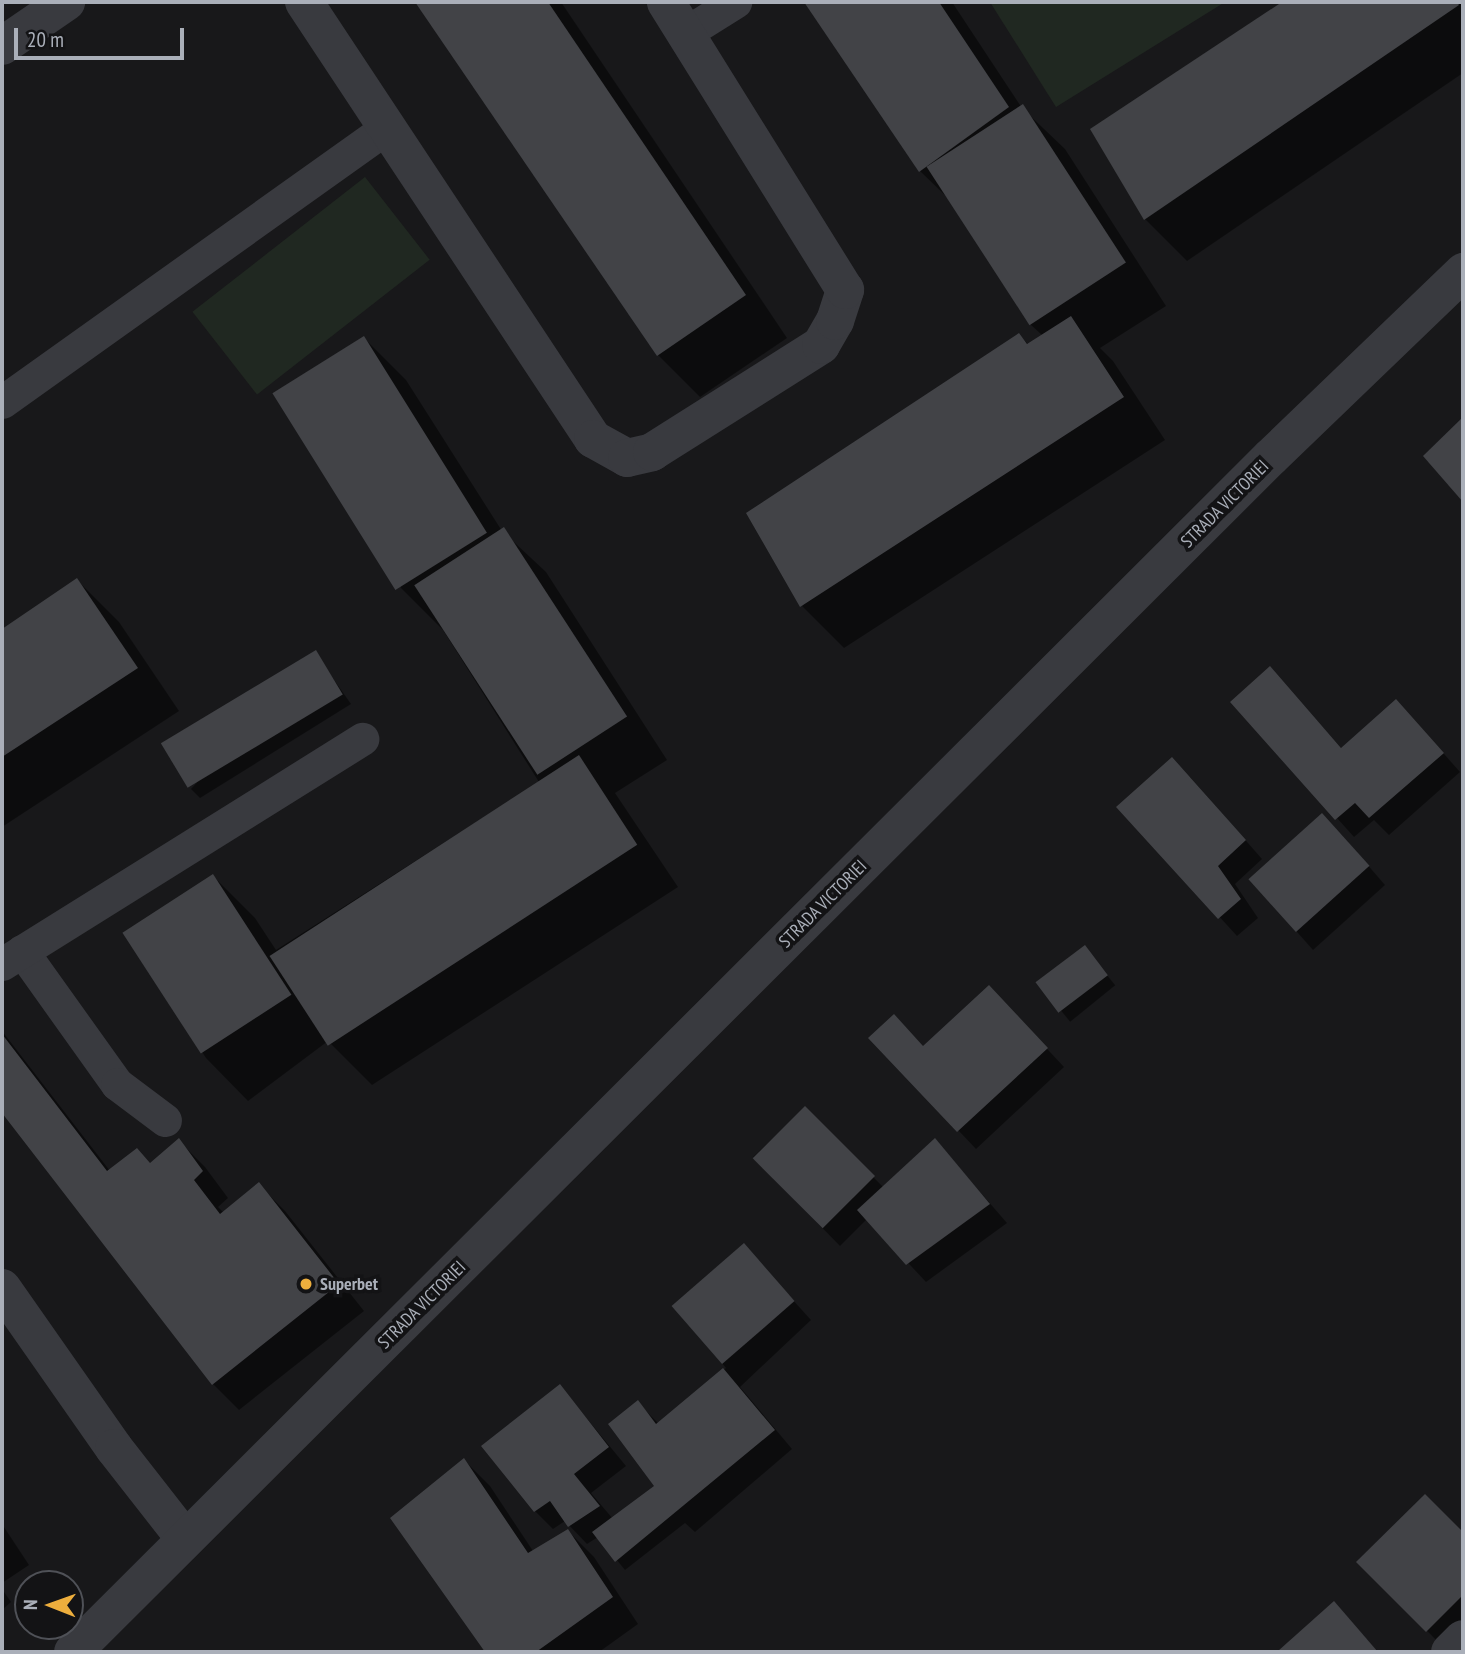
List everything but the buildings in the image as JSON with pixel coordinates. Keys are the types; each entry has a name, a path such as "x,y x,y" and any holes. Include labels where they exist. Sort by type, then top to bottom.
{"street":[{"path":"2,46 66,2"},
{"path":"304,2 593,439 627,458 652,452 821,345 835,321 845,290 666,2"},
{"name":"STRADA VICTORIEI","path":"73,1652 1252,477 1463,272"},
{"path":"2,1288 114,1448 185,1539"},
{"path":"1450,1652 1463,1639"}],"lane":[{"path":"687,32 735,2"},
{"path":"2,402 387,127"},
{"path":"165,1120 117,1084 12,958 362,739"}],"shaded area":[{"path":"990,2 1225,2 1056,107"},
{"path":"365,177 430,260 257,395 192,312"}],"place":[{"name":"Superbet","path":"306,1284"}]}
